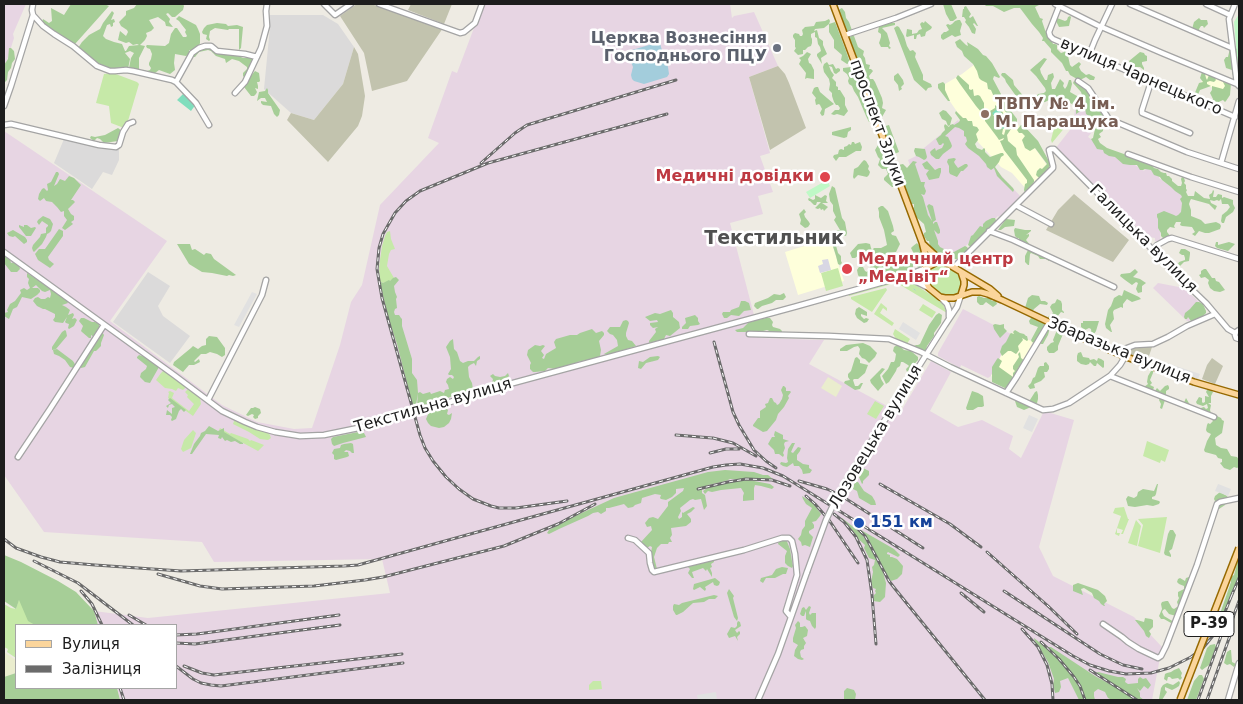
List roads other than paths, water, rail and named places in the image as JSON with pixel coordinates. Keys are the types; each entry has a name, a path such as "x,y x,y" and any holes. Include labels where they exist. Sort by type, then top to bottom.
{"main road":[{"name":"проспект Злуки","path":"833,4 922,242 926,258 926,268"},
{"name":"проспект Злуки","path":"922,242 946,262"},
{"path":"937,262 946,262 954,267 961,272 964,281 961,295 954,298 940,297 928,288 925,280 926,268 937,262"},
{"name":"Збаразька вулиця","path":"961,272 990,289 1002,300"},
{"name":"Збаразька вулиця","path":"961,295 981,292 1124,356 1194,382 1239,395"},
{"name":"Р-39","path":"1180,700 1239,548"}],"street":[{"path":"4,106 33,15 33,4"},
{"path":"235,93 245,82 257,57 267,26 267,4"},
{"path":"324,4 335,15 351,4"},
{"path":"379,4 454,31 464,32 475,23 482,4"},
{"path":"844,36 931,4"},
{"path":"1058,4 1063,9 1238,85"},
{"name":"вулиця Чарнецького","path":"1058,4 1049,32 1050,36 1054,39 1235,117"},
{"path":"1089,55 1112,4"},
{"path":"1130,4 1232,48"},
{"path":"1206,4 1230,15"},
{"path":"1235,4 1229,19 1238,85"},
{"path":"33,15 54,34 74,46 97,66 115,72 133,71 176,82 196,103 209,125"},
{"path":"176,82 192,54 198,48 211,46 216,51 257,57"},
{"path":"1078,80 1088,88 1109,119 1187,152 1239,169"},
{"path":"1151,82 1142,113 1190,133"},
{"path":"1221,163 1239,101"},
{"path":"4,125 11,124 98,145 116,147 128,124 133,122"},
{"name":"Галицька вулиця","path":"1016,204 1053,168 1049,150 1056,151 1158,257 1182,279 1228,330 1237,332 1236,338 1239,339"},
{"path":"1128,154 1239,192"},
{"path":"954,267 1016,204 1050,224"},
{"path":"989,231 1114,286"},
{"path":"1153,250 1168,238 1172,238 1239,259"},
{"name":"Текстильна вулиця","path":"4,252 231,416 270,431 300,436 341,432 414,413 491,389 650,347 905,276 926,268"},
{"path":"905,276 928,288"},
{"path":"208,400 262,295 266,280"},
{"name":"Лозовецька вулиця","path":"758,700 774,664 826,520 839,494 957,307 961,295"},
{"path":"940,297 949,310 949,319"},
{"path":"749,334 889,339 1043,410 1053,409 1069,403 1110,376 1120,365 1124,351 1131,346 1135,344 1153,344 1215,314"},
{"path":"1006,393 1049,322"},
{"path":"18,457 104,325"},
{"path":"1110,376 1214,417"},
{"path":"1103,624 1139,649 1158,658 1161,656 1198,565 1217,504 1239,498"},
{"name":"Лозовецька вулиця","path":"628,538 635,540 649,553 650,563 654,572 744,550 782,538 789,538 792,541 796,554 797,575 786,611 791,617"},
{"path":"1228,700 1239,663"},
{"path":"1232,687 1239,690"}],"water":[{"path":"660,43 669,74 667,77 644,84 634,81 631,75 633,67 628,58 629,54 632,50"}],"railway":[{"path":"481,163 527,125 676,80"},
{"path":"567,501 516,508 491,506 473,499 459,489 433,461 420,435 382,298 377,269 379,248 383,234 395,213 406,201 420,191 488,163 667,114"},
{"path":"714,342 733,412 739,425 754,450 776,468"},
{"path":"676,435 712,438"},
{"path":"713,438 733,443 756,456"},
{"path":"710,453 726,449 739,449"},
{"path":"4,539 16,548 41,557 60,562 95,565 181,571 358,565 713,467 740,464 763,468 783,476 1073,656 1090,665 1109,671 1126,674 1151,673 1169,668 1191,657 1203,648 1216,632 1233,592"},
{"path":"698,489 746,479 772,480 790,486"},
{"path":"799,481 840,495 923,548"},
{"path":"880,484 950,524 981,547"},
{"path":"806,496 829,520 858,563"},
{"path":"158,574 200,586 222,589 314,586 365,580 504,546 558,524 595,504"},
{"path":"834,514 844,522 856,537 867,560 876,644"},
{"path":"854,525 865,536 889,581 985,700"},
{"path":"987,552 1077,634"},
{"path":"34,561 78,583 132,624"},
{"path":"1231,597 1239,578"},
{"path":"81,591 92,604 102,624"},
{"path":"1004,591 1100,654 1123,665 1142,669"},
{"path":"961,593 984,612"},
{"path":"1227,634 1239,601"},
{"path":"129,615 144,624"},
{"path":"178,635 339,615"},
{"path":"178,643 195,644 340,625"},
{"path":"1198,700 1225,625"},
{"path":"1022,629 1038,647 1047,665 1052,684 1053,700"},
{"path":"1207,700 1232,630"},
{"path":"1041,642 1074,677 1080,686 1085,700"},
{"path":"184,666 202,673 214,675 402,654"},
{"path":"178,668 201,683 221,686 403,663"},
{"path":"1090,670 1137,700"},
{"path":"120,689 124,700"}],"place":[{"name":"Церква Вознесіння Господнього ПЦУ","path":"777,48"},
{"name":"ТВПУ № 4 ім. М. Паращука","path":"985,114"},
{"name":"Медичні довідки","path":"825,177"},
{"name":"Медичний центр „Медівіт“","path":"847,269"},
{"name":"151 км","path":"859,523"}],"district":[{"name":"Текстильник","path":"774,239"}]}
